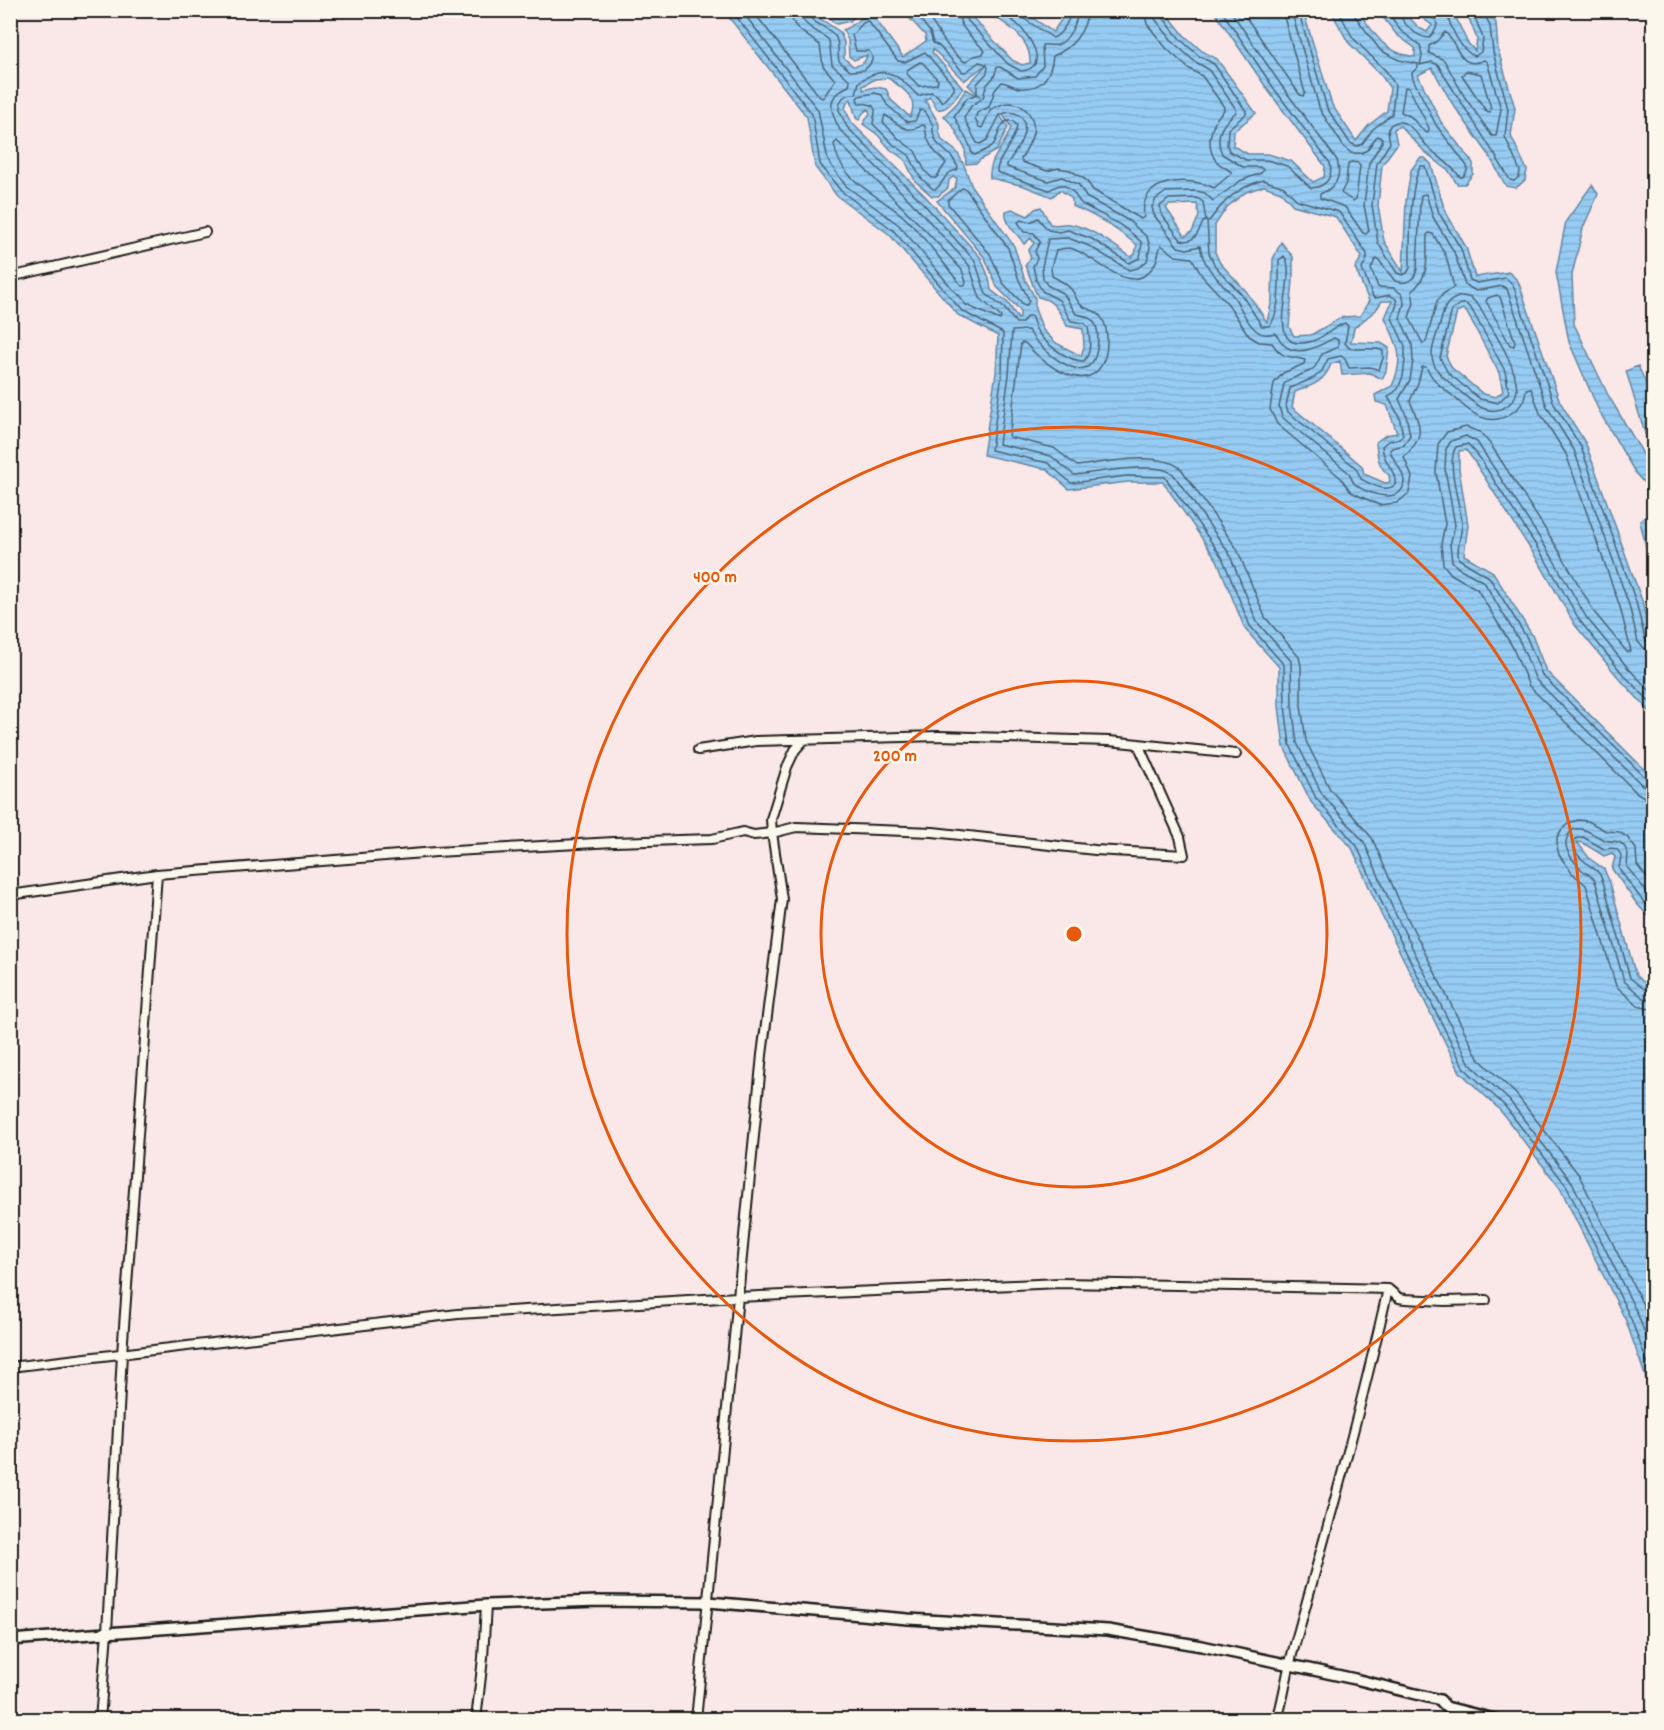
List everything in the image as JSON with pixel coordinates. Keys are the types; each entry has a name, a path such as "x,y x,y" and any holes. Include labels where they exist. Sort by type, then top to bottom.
{"street":[{"path":"10,277 205,232"},
{"path":"698,750 756,741 939,736 1111,741 1236,754"},
{"path":"696,1719 762,1055 783,899 771,819 783,778 793,754 803,741"},
{"path":"10,895 157,874 436,852 608,842 712,839 743,832 754,835 772,833 796,827 928,832 1095,850 1184,855 1180,837 1138,744"},
{"path":"100,1719 122,1354 157,874"},
{"path":"10,1367 458,1314 737,1297 1060,1283 1388,1289 1399,1298 1405,1299 1486,1300"},
{"path":"1277,1719 1285,1693 1289,1664 1359,1412 1388,1289"},
{"path":"10,1640 486,1605 598,1601 708,1602 908,1619 1108,1630 1289,1664 1411,1692 1440,1700 1446,1707 1498,1719"},
{"path":"476,1719 486,1605"}],"water":[{"path":"1134,10 1137,13 1165,11 1184,35 1202,51 1217,59 1256,113 1234,131 1233,146 1248,154 1268,154 1291,161 1313,182 1324,177 1325,166 1270,93 1214,11 1303,11 1332,105 1356,141 1369,125 1387,111 1390,88 1381,75 1348,42 1331,11 1358,11 1387,47 1404,55 1415,57 1415,48 1397,35 1378,11 1403,11 1419,28 1427,32 1432,25 1412,11 1453,11 1467,42 1475,51 1477,39 1466,11 1488,11 1496,23 1498,50 1515,108 1511,136 1527,170 1525,180 1516,188 1506,186 1487,152 1452,103 1432,68 1418,75 1441,122 1473,163 1473,174 1465,184 1457,184 1449,171 1425,152 1400,126 1394,129 1397,144 1382,165 1378,205 1384,241 1403,272 1406,201 1411,170 1420,158 1425,158 1431,164 1445,211 1466,247 1475,277 1509,272 1518,281 1560,402 1586,444 1642,601 1653,649 1653,715 1575,625 1540,564 1472,458 1466,450 1459,451 1459,469 1468,525 1464,555 1493,572 1532,635 1546,671 1653,778 1653,921 1637,904 1612,869 1615,857 1612,853 1604,856 1583,843 1577,842 1590,859 1604,869 1636,976 1653,989 1653,1398 1626,1321 1560,1188 1499,1109 1460,1072 1381,914 1352,848 1311,802 1284,747 1279,706 1279,667 1245,629 1217,560 1163,482 1128,482 1069,489 1046,469 983,455 996,373 998,336 958,315 889,234 837,196 815,167 807,117 724,11 809,11 840,32 844,42 844,58 853,66 862,64 867,55 854,60 849,56 848,40 843,30 868,14 874,17 903,57 926,41 925,35 903,11 974,11 971,16 1012,60 1022,65 1030,63 1022,38 985,11 1023,11 1053,32 1065,14 1061,11","holes":["933,49 964,81 988,63 968,85 981,97 966,89 957,103 944,116 953,126 965,149 966,164 977,163 997,150 1008,127 1000,116 1003,115 1011,127 994,158 990,178 1024,186 1052,197 1060,190 1071,198 1072,206 1106,223 1137,245 1135,254 1131,257 1102,237 1085,229 1069,224 1050,224 1041,207 1028,216 1012,209 1006,211 1009,224 1024,244 1031,238 1034,243 1028,251 1031,258 1025,266 1038,297 1053,304 1067,326 1083,329 1084,347 1081,356 1056,343 1043,330 1035,309 1035,298 1024,277 1014,246 972,187 957,152 942,140 939,124 925,100 930,97 937,109 945,108 963,88 932,52","888,78 908,94 913,105 910,117 891,100 886,89 875,87 863,90 863,86 875,79","851,99 856,118 859,120 868,109 870,113 863,124 905,160 915,181 932,196 938,196 948,188 949,180 953,177 957,178 955,188 937,201 985,258 997,287 1020,310 1020,318 1018,319 1008,303 991,290 981,258 926,197 852,123 845,109 847,102","1264,186 1281,192 1293,205 1336,217 1362,257 1355,268 1369,301 1360,316 1342,317 1311,335 1294,336 1289,327 1293,257 1281,242 1273,259 1272,300 1267,322 1246,291 1220,263 1215,252 1215,225 1227,207 1246,192","1197,204 1199,216 1192,232 1185,236 1166,208 1169,205","1382,301 1392,301 1385,318 1398,351 1398,367 1392,386 1375,395 1376,402 1387,405 1397,433 1386,435 1376,442 1382,469 1389,475 1390,482 1385,483 1364,474 1362,466 1292,407 1295,392 1317,382 1325,375 1331,364 1340,361 1342,375 1370,373 1382,379 1386,371 1389,348 1381,343 1351,342 1354,328 1376,310","1463,309 1499,373 1503,391 1496,397 1483,394 1452,368 1446,356 1457,312"]},
{"path":"818,11 860,11 850,21 837,24"},
{"path":"1592,185 1598,194 1583,228 1572,275 1574,324 1608,395 1646,459 1653,466 1653,493 1636,474 1599,411 1569,342 1556,272 1566,221"},
{"path":"1638,366 1653,399 1653,447 1646,437 1626,371"},
{"path":"1646,516 1653,522 1653,578 1640,521"}]}
